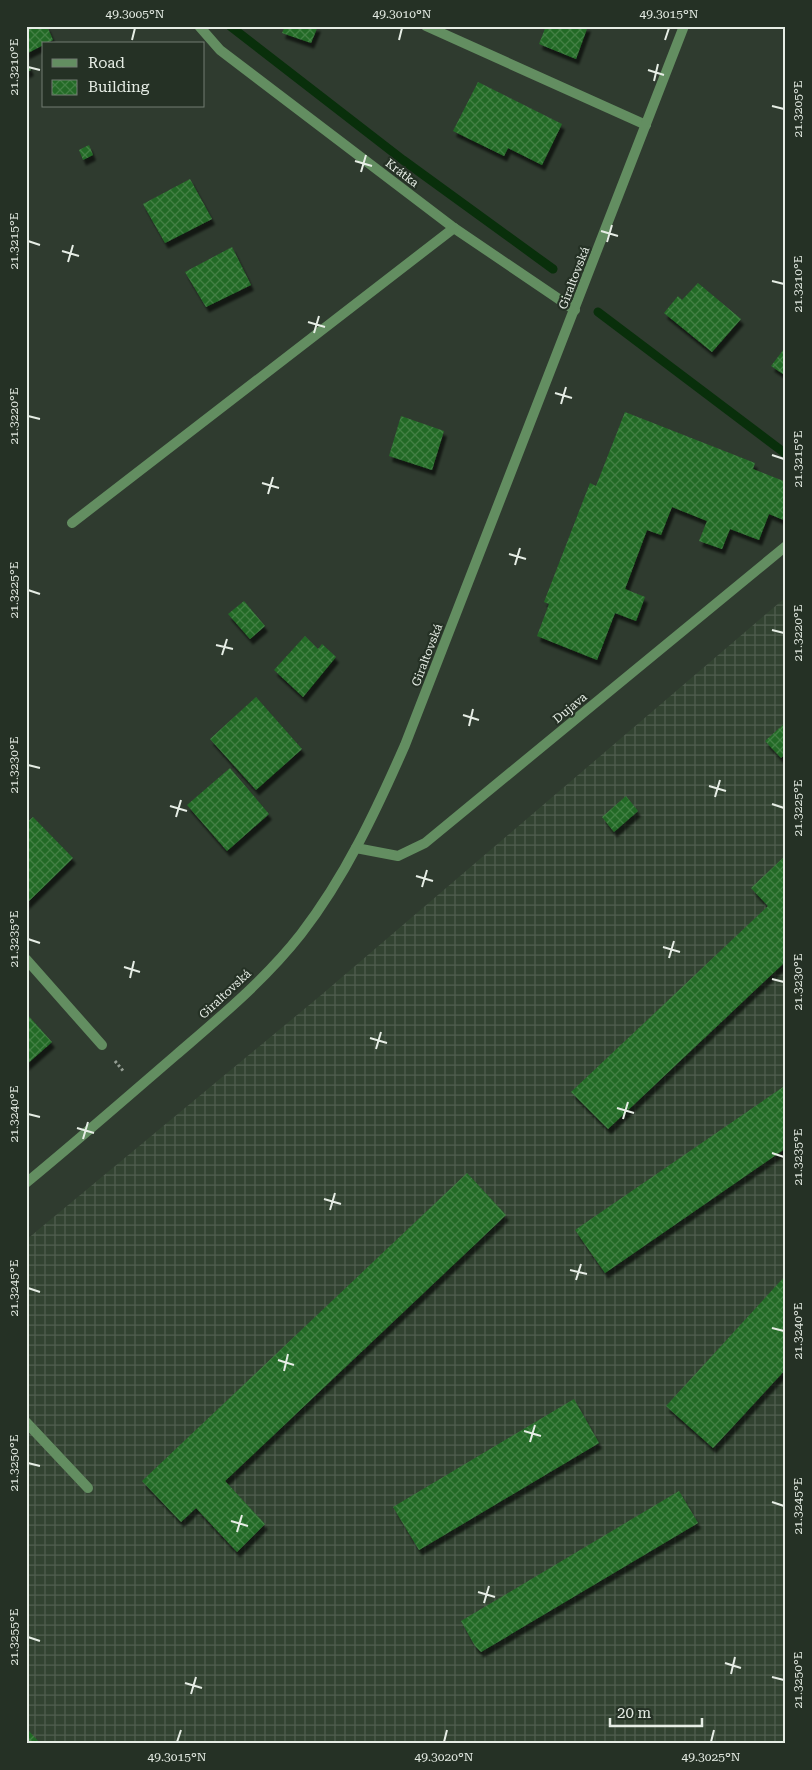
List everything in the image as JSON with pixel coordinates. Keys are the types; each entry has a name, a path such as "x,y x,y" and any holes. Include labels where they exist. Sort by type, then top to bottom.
{"street":[{"name":"Krátka","path":"199,26 220,50 454,228 575,310"},
{"path":"426,26 646,125"},
{"name":"Giraltovská","path":"26,1183 235,1004 281,959 323,903 356,848 383,795 405,745 684,26"},
{"path":"72,523 454,228"},
{"name":"Dujava","path":"356,848 398,856 426,843 786,546"},
{"path":"26,959 102,1045"},
{"path":"26,1422 88,1488"}],"shaded area":[{"path":"786,597 786,1744 26,1744 26,1240 320,996"}],"building":[{"path":"26,26 47,26 53,40 42,42 42,46 26,54"},
{"path":"285,26 318,26 311,43 282,33"},
{"path":"546,26 588,26 576,59 539,44"},
{"path":"26,60 31,70 26,73"},
{"path":"478,82 562,124 542,165 508,148 504,156 453,131"},
{"path":"89,145 93,155 83,160 79,150"},
{"path":"190,179 212,219 165,243 143,204"},
{"path":"232,247 251,285 206,307 185,272"},
{"path":"698,283 741,319 712,352 664,313 678,296 682,300"},
{"path":"784,349 786,350 786,376 771,366"},
{"path":"625,412 755,463 753,469 786,482 786,521 769,514 759,540 730,529 722,549 699,541 707,521 672,507 661,535 647,530 625,589 645,597 636,621 615,613 597,660 537,636 549,604 544,602 590,483 596,486"},
{"path":"401,416 444,431 432,470 389,456"},
{"path":"244,601 265,626 250,639 228,614"},
{"path":"305,636 318,649 322,644 336,657 303,697 274,670"},
{"path":"256,697 302,749 256,790 210,739"},
{"path":"786,722 786,753 781,758 765,741"},
{"path":"230,768 269,814 227,851 187,805"},
{"path":"626,796 638,811 614,832 602,817"},
{"path":"33,817 73,858 26,904 26,823"},
{"path":"786,855 786,961 608,1129 571,1092 768,906 751,888"},
{"path":"26,1013 52,1042 26,1065"},
{"path":"786,1085 786,1148 605,1273 575,1230"},
{"path":"467,1173 506,1215 225,1481 265,1524 237,1552 196,1508 181,1522 142,1481"},
{"path":"786,1275 786,1369 713,1448 666,1406"},
{"path":"574,1399 599,1443 419,1550 393,1507"},
{"path":"679,1491 698,1523 481,1652 475,1646 461,1621"},
{"path":"26,1728 41,1744 26,1744"}],"waterway":[{"path":"230,26 403,160 553,269"},
{"path":"598,312 786,454"}]}
